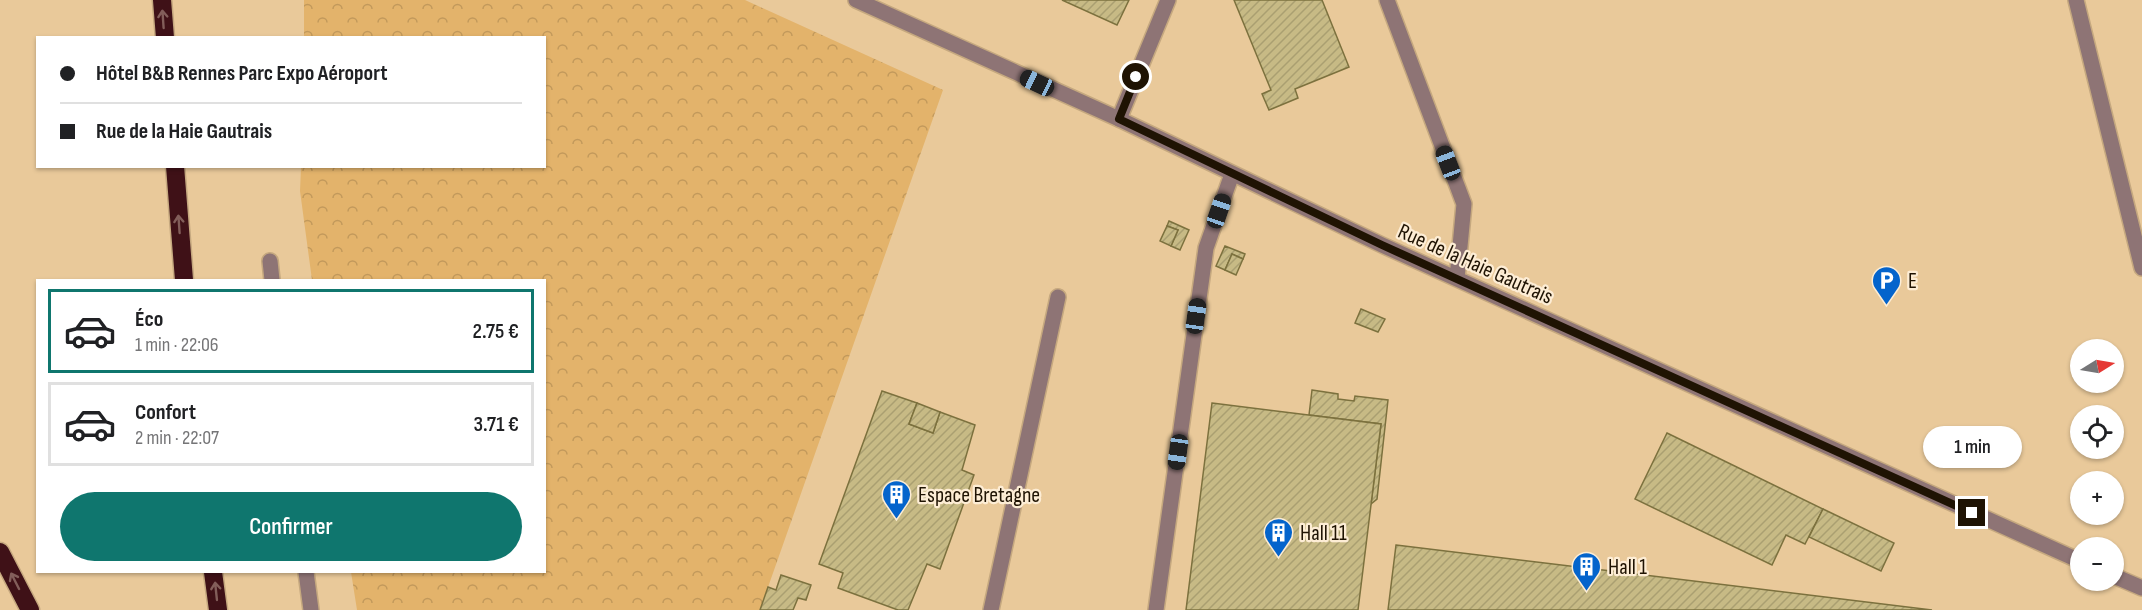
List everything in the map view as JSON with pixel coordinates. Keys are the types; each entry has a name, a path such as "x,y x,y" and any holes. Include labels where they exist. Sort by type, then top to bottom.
{"highway":[{"path":"162,0 165,36"},
{"path":"175,168 183,279"},
{"path":"0,552 30,610"},
{"path":"213,573 218,610"}],"street":[{"name":"Rue de la Haie Gautrais","path":"856,0 1057,93 1119,119 1382,245 2070,556"},
{"path":"1119,119 1168,0"},
{"path":"1387,0 1464,204 1457,278"},
{"path":"2076,0 2142,268"},
{"path":"1156,610 1206,249 1232,174"},
{"path":"270,261 272,279"},
{"path":"991,610 1058,297"},
{"path":"306,573 311,610"},
{"path":"2124,580 2142,588"}],"green space":[{"path":"304,0 745,0 943,90 760,610 357,610 351,573 546,573 546,279 312,279 300,191 301,168 546,168 546,36 304,36"}],"building":[{"path":"1062,0 1129,0 1117,25"},
{"path":"1234,0 1322,0 1349,67 1295,89 1298,98 1269,110 1262,94 1271,90"},
{"path":"1169,221 1189,230 1180,250 1171,246 1178,230 1167,226"},
{"path":"1167,226 1178,230 1171,246 1160,241"},
{"path":"1225,246 1245,254 1243,259 1232,254 1225,270 1216,266"},
{"path":"1232,254 1243,259 1236,275 1225,270"},
{"path":"1361,309 1385,319 1378,332 1355,323"},
{"path":"1312,390 1338,394 1338,399 1354,401 1355,396 1388,400 1377,499 1371,504 1381,424 1309,415"},
{"name":"Espace Bretagne","path":"882,391 917,403 909,424 933,433 940,412 975,425 962,470 974,475 940,569 927,564 908,610 898,610 838,588 843,573 819,564"},
{"path":"917,403 940,412 933,433 909,424"},
{"name":"Hall 11","path":"1212,403 1381,424 1358,610 1186,610"},
{"path":"1667,433 1823,509 1805,544 1786,535 1772,565 1635,499"},
{"path":"1823,509 1894,543 1881,571 1809,537"},
{"name":"Hall 1","path":"1396,545 1636,574 1932,610 1388,610"},
{"path":"781,575 811,585 806,600 798,598 793,610 760,610 768,587 776,590"}],"place":[{"name":"E","path":"1887,306"},
{"name":"Espace Bretagne","path":"897,520"},
{"name":"Hall 11","path":"1279,558"},
{"name":"Hall 1","path":"1587,592"}],"route":[{"path":"1136,77 1119,119 1382,245 1972,513"}]}
